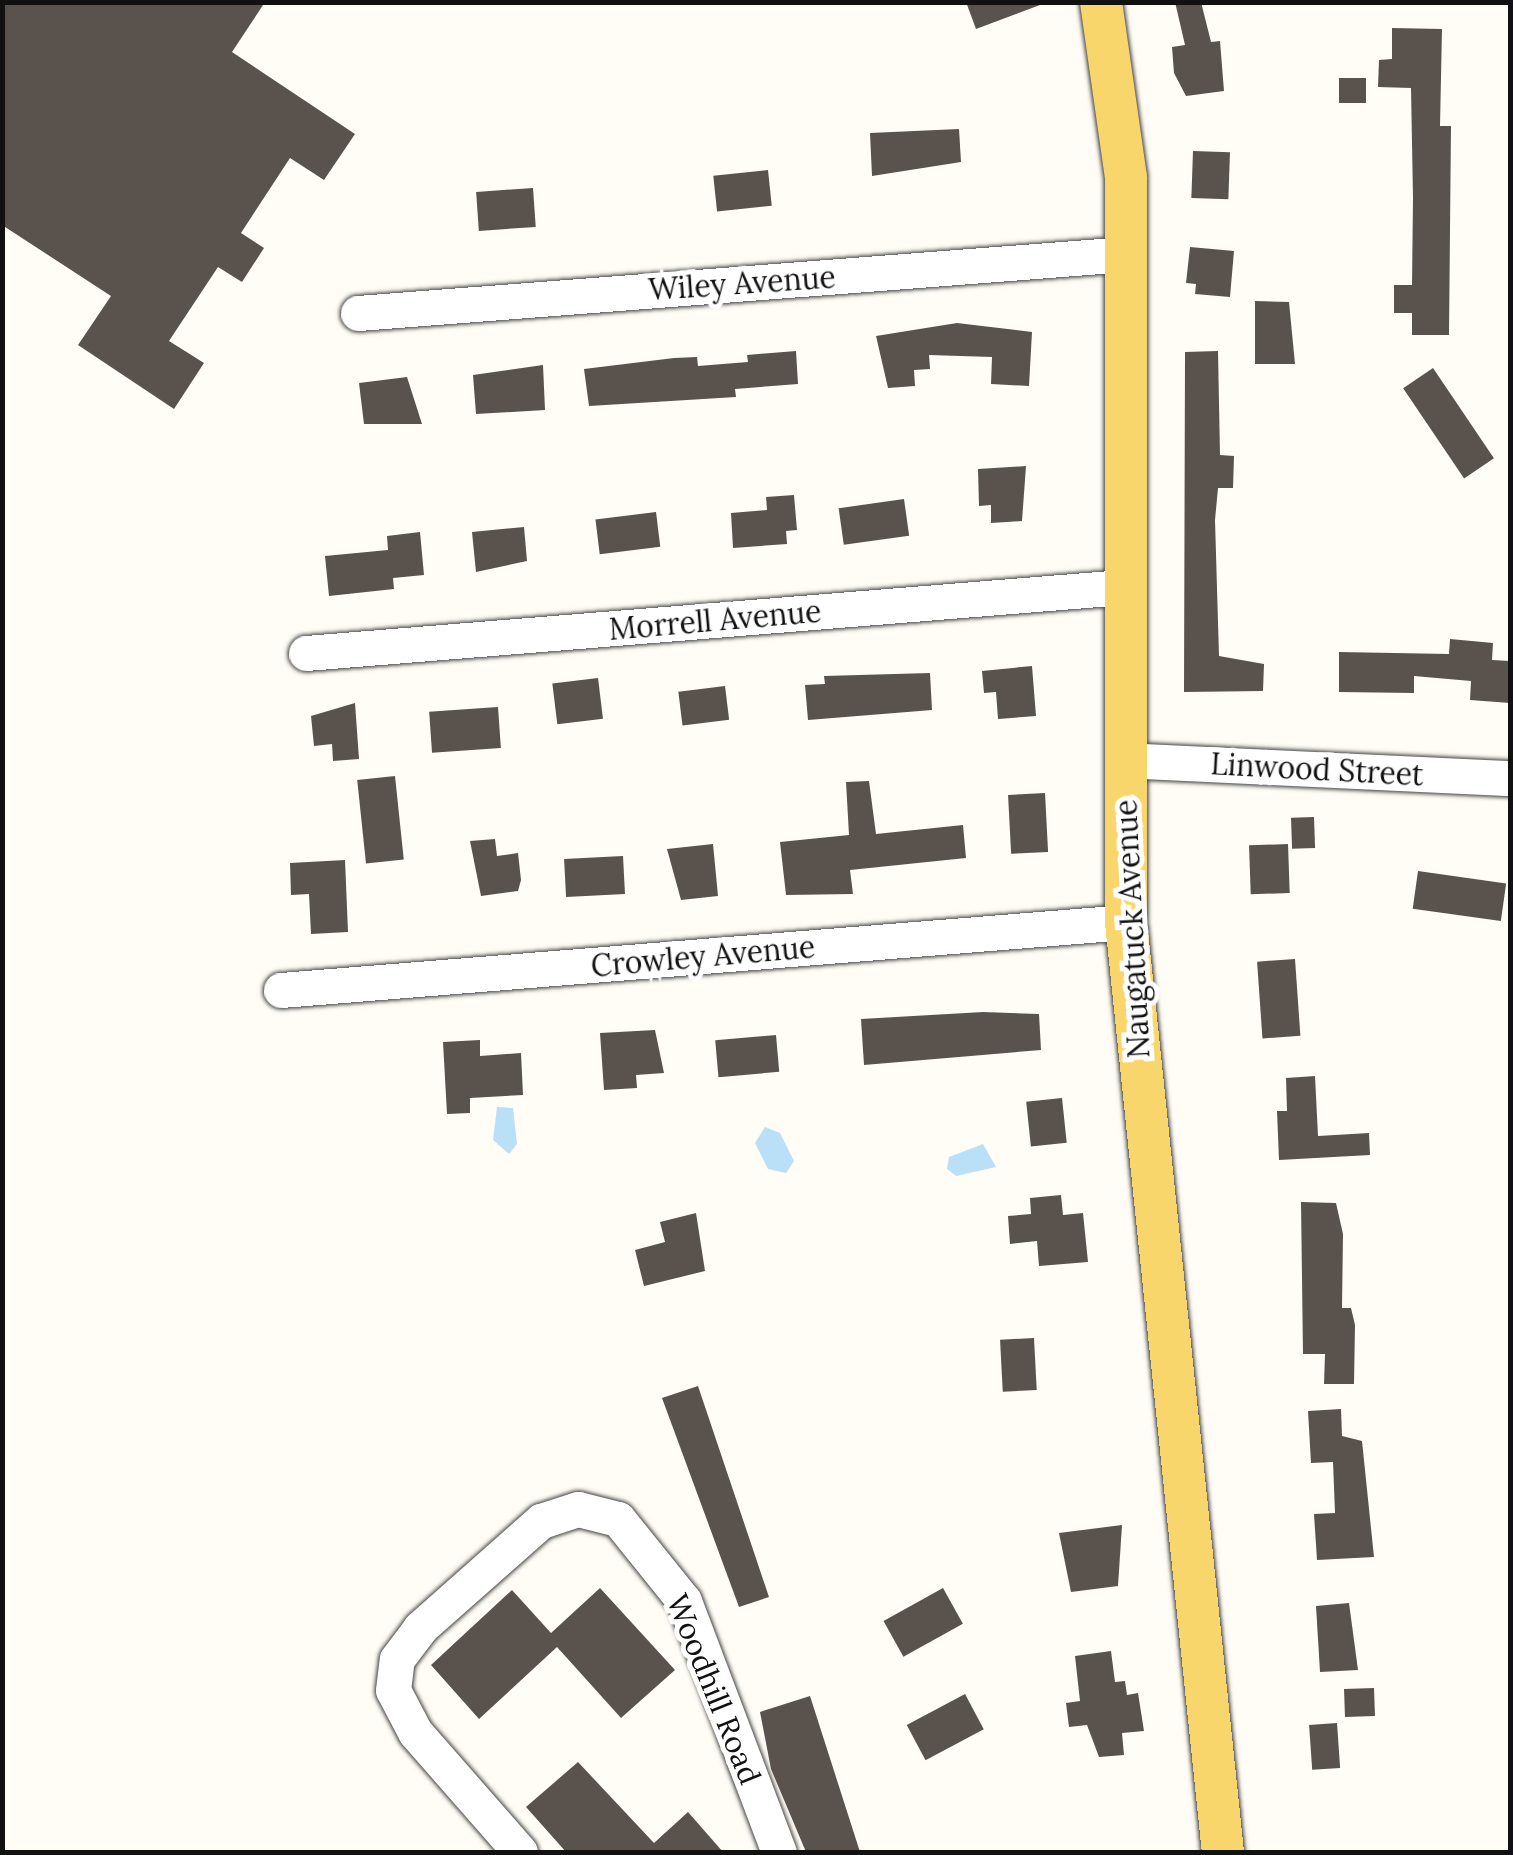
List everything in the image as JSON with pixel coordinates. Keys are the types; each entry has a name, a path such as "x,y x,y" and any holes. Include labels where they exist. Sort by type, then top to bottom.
{"main road":[{"name":"Naugatuck Avenue","path":"1101,2 1124,128 1126,922 1224,1852"}],"street":[{"name":"Wiley Avenue","path":"358,313 1126,254"},
{"name":"Morrell Avenue","path":"306,653 1123,587"},
{"name":"Linwood Street","path":"1123,760 1510,778"},
{"name":"Crowley Avenue","path":"281,990 1126,922"},
{"name":"Woodhill Road","path":"520,1852 415,1732 393,1690 398,1659 420,1628 541,1521 578,1509 618,1519 684,1601 779,1852"}],"water":[{"path":"497,1107 513,1108 517,1144 509,1154 493,1140"},
{"path":"765,1127 780,1133 794,1161 786,1173 768,1169 755,1143"},
{"path":"983,1144 996,1167 956,1176 947,1169 949,1157"}],"building":[{"path":"2,2 265,2 232,52 355,134 324,180 290,158 241,233 264,248 242,282 218,267 169,341 204,363 174,409 78,345 111,296 2,225"},
{"path":"966,2 1040,2 1040,5 976,29"},
{"path":"1175,2 1201,2 1211,42 1220,41 1224,91 1186,96 1174,73 1172,47 1185,45"},
{"path":"1392,28 1442,29 1440,126 1451,126 1449,335 1412,335 1412,313 1394,313 1394,285 1412,285 1413,198 1411,88 1378,87 1379,60 1392,59"},
{"path":"1339,78 1366,78 1366,103 1339,103"},
{"path":"959,129 961,162 872,176 870,133"},
{"path":"1193,151 1230,152 1228,199 1191,198"},
{"path":"768,170 772,206 717,212 713,176"},
{"path":"533,188 536,227 479,231 476,192"},
{"path":"1190,247 1234,251 1230,297 1195,294 1196,284 1186,283"},
{"path":"1255,301 1289,302 1295,364 1255,364"},
{"path":"957,323 1032,332 1029,386 991,384 992,357 929,355 930,369 914,370 915,386 888,388 876,336"},
{"path":"796,351 798,384 735,389 736,397 589,406 584,369 697,357 698,366 748,362 747,355"},
{"path":"1218,351 1220,455 1234,456 1233,488 1218,488 1215,520 1219,656 1264,664 1263,691 1184,692 1185,352"},
{"path":"543,365 545,410 476,414 473,375"},
{"path":"1433,368 1494,458 1464,478 1403,388"},
{"path":"407,377 422,424 364,424 359,383"},
{"path":"1026,466 1022,521 991,523 991,505 979,506 978,469"},
{"path":"794,495 797,530 786,531 787,544 733,548 731,513 767,510 766,497"},
{"path":"904,499 909,536 844,545 839,508"},
{"path":"656,512 660,547 600,554 595,519"},
{"path":"524,527 527,561 476,572 472,532"},
{"path":"420,532 424,575 393,578 394,589 329,596 325,556 388,550 387,536"},
{"path":"1450,639 1493,643 1492,660 1510,661 1510,703 1470,700 1471,681 1414,676 1414,693 1339,692 1339,652 1449,654"},
{"path":"1032,666 1036,716 998,719 996,692 984,693 982,671"},
{"path":"930,673 932,710 808,720 805,685 825,684 824,676"},
{"path":"598,678 603,719 557,724 552,684"},
{"path":"725,686 729,720 682,725 678,692"},
{"path":"355,703 359,759 333,761 332,744 314,746 311,716"},
{"path":"498,707 501,748 432,753 429,712"},
{"path":"395,776 404,860 366,864 357,780"},
{"path":"869,781 876,834 963,825 966,858 850,870 853,894 786,895 780,842 849,835 846,782"},
{"path":"1045,793 1048,852 1011,854 1008,795"},
{"path":"1314,817 1315,848 1292,849 1291,818"},
{"path":"495,839 497,856 518,853 521,880 518,891 481,896 470,841"},
{"path":"713,844 718,896 681,900 667,849"},
{"path":"1288,844 1290,893 1251,894 1249,845"},
{"path":"623,856 625,894 566,897 564,859"},
{"path":"345,860 348,932 311,934 309,894 291,895 290,863"},
{"path":"1418,871 1506,883 1501,921 1413,909"},
{"path":"1295,959 1300,1036 1262,1038 1257,962"},
{"path":"983,1012 1039,1014 1041,1050 864,1065 861,1019"},
{"path":"655,1030 664,1073 636,1075 637,1088 604,1090 600,1033"},
{"path":"776,1035 779,1072 718,1077 715,1040"},
{"path":"480,1040 480,1056 521,1053 523,1095 470,1098 470,1113 447,1114 443,1042"},
{"path":"1315,1076 1318,1136 1369,1133 1370,1155 1279,1160 1277,1111 1287,1111 1286,1078"},
{"path":"1062,1098 1067,1143 1031,1147 1026,1102"},
{"path":"1061,1195 1063,1215 1083,1213 1088,1262 1039,1266 1037,1241 1010,1244 1008,1216 1031,1214 1030,1198"},
{"path":"1301,1202 1336,1203 1343,1234 1342,1308 1351,1308 1355,1325 1354,1384 1324,1384 1325,1354 1303,1354"},
{"path":"696,1213 705,1271 644,1286 635,1250 665,1242 660,1222"},
{"path":"1034,1338 1037,1390 1003,1392 1000,1340"},
{"path":"698,1386 769,1597 739,1607 662,1398"},
{"path":"1341,1409 1342,1436 1362,1441 1374,1557 1317,1560 1314,1514 1335,1513 1333,1462 1311,1463 1308,1411"},
{"path":"1122,1525 1118,1586 1071,1592 1059,1533"},
{"path":"600,1588 675,1670 621,1718 557,1647 479,1719 431,1665 512,1590 551,1633"},
{"path":"943,1588 963,1624 903,1657 884,1621"},
{"path":"1349,1603 1358,1670 1320,1672 1316,1606"},
{"path":"1111,1651 1115,1682 1125,1681 1127,1695 1138,1693 1144,1731 1122,1733 1124,1755 1099,1757 1087,1725 1069,1727 1066,1703 1080,1701 1075,1656"},
{"path":"1374,1688 1375,1716 1345,1717 1344,1689"},
{"path":"965,1694 984,1729 926,1760 907,1725"},
{"path":"810,1696 860,1852 806,1852 771,1769 760,1712"},
{"path":"1337,1723 1340,1768 1312,1770 1309,1725"},
{"path":"578,1762 654,1843 688,1812 723,1852 566,1852 526,1807"}]}
